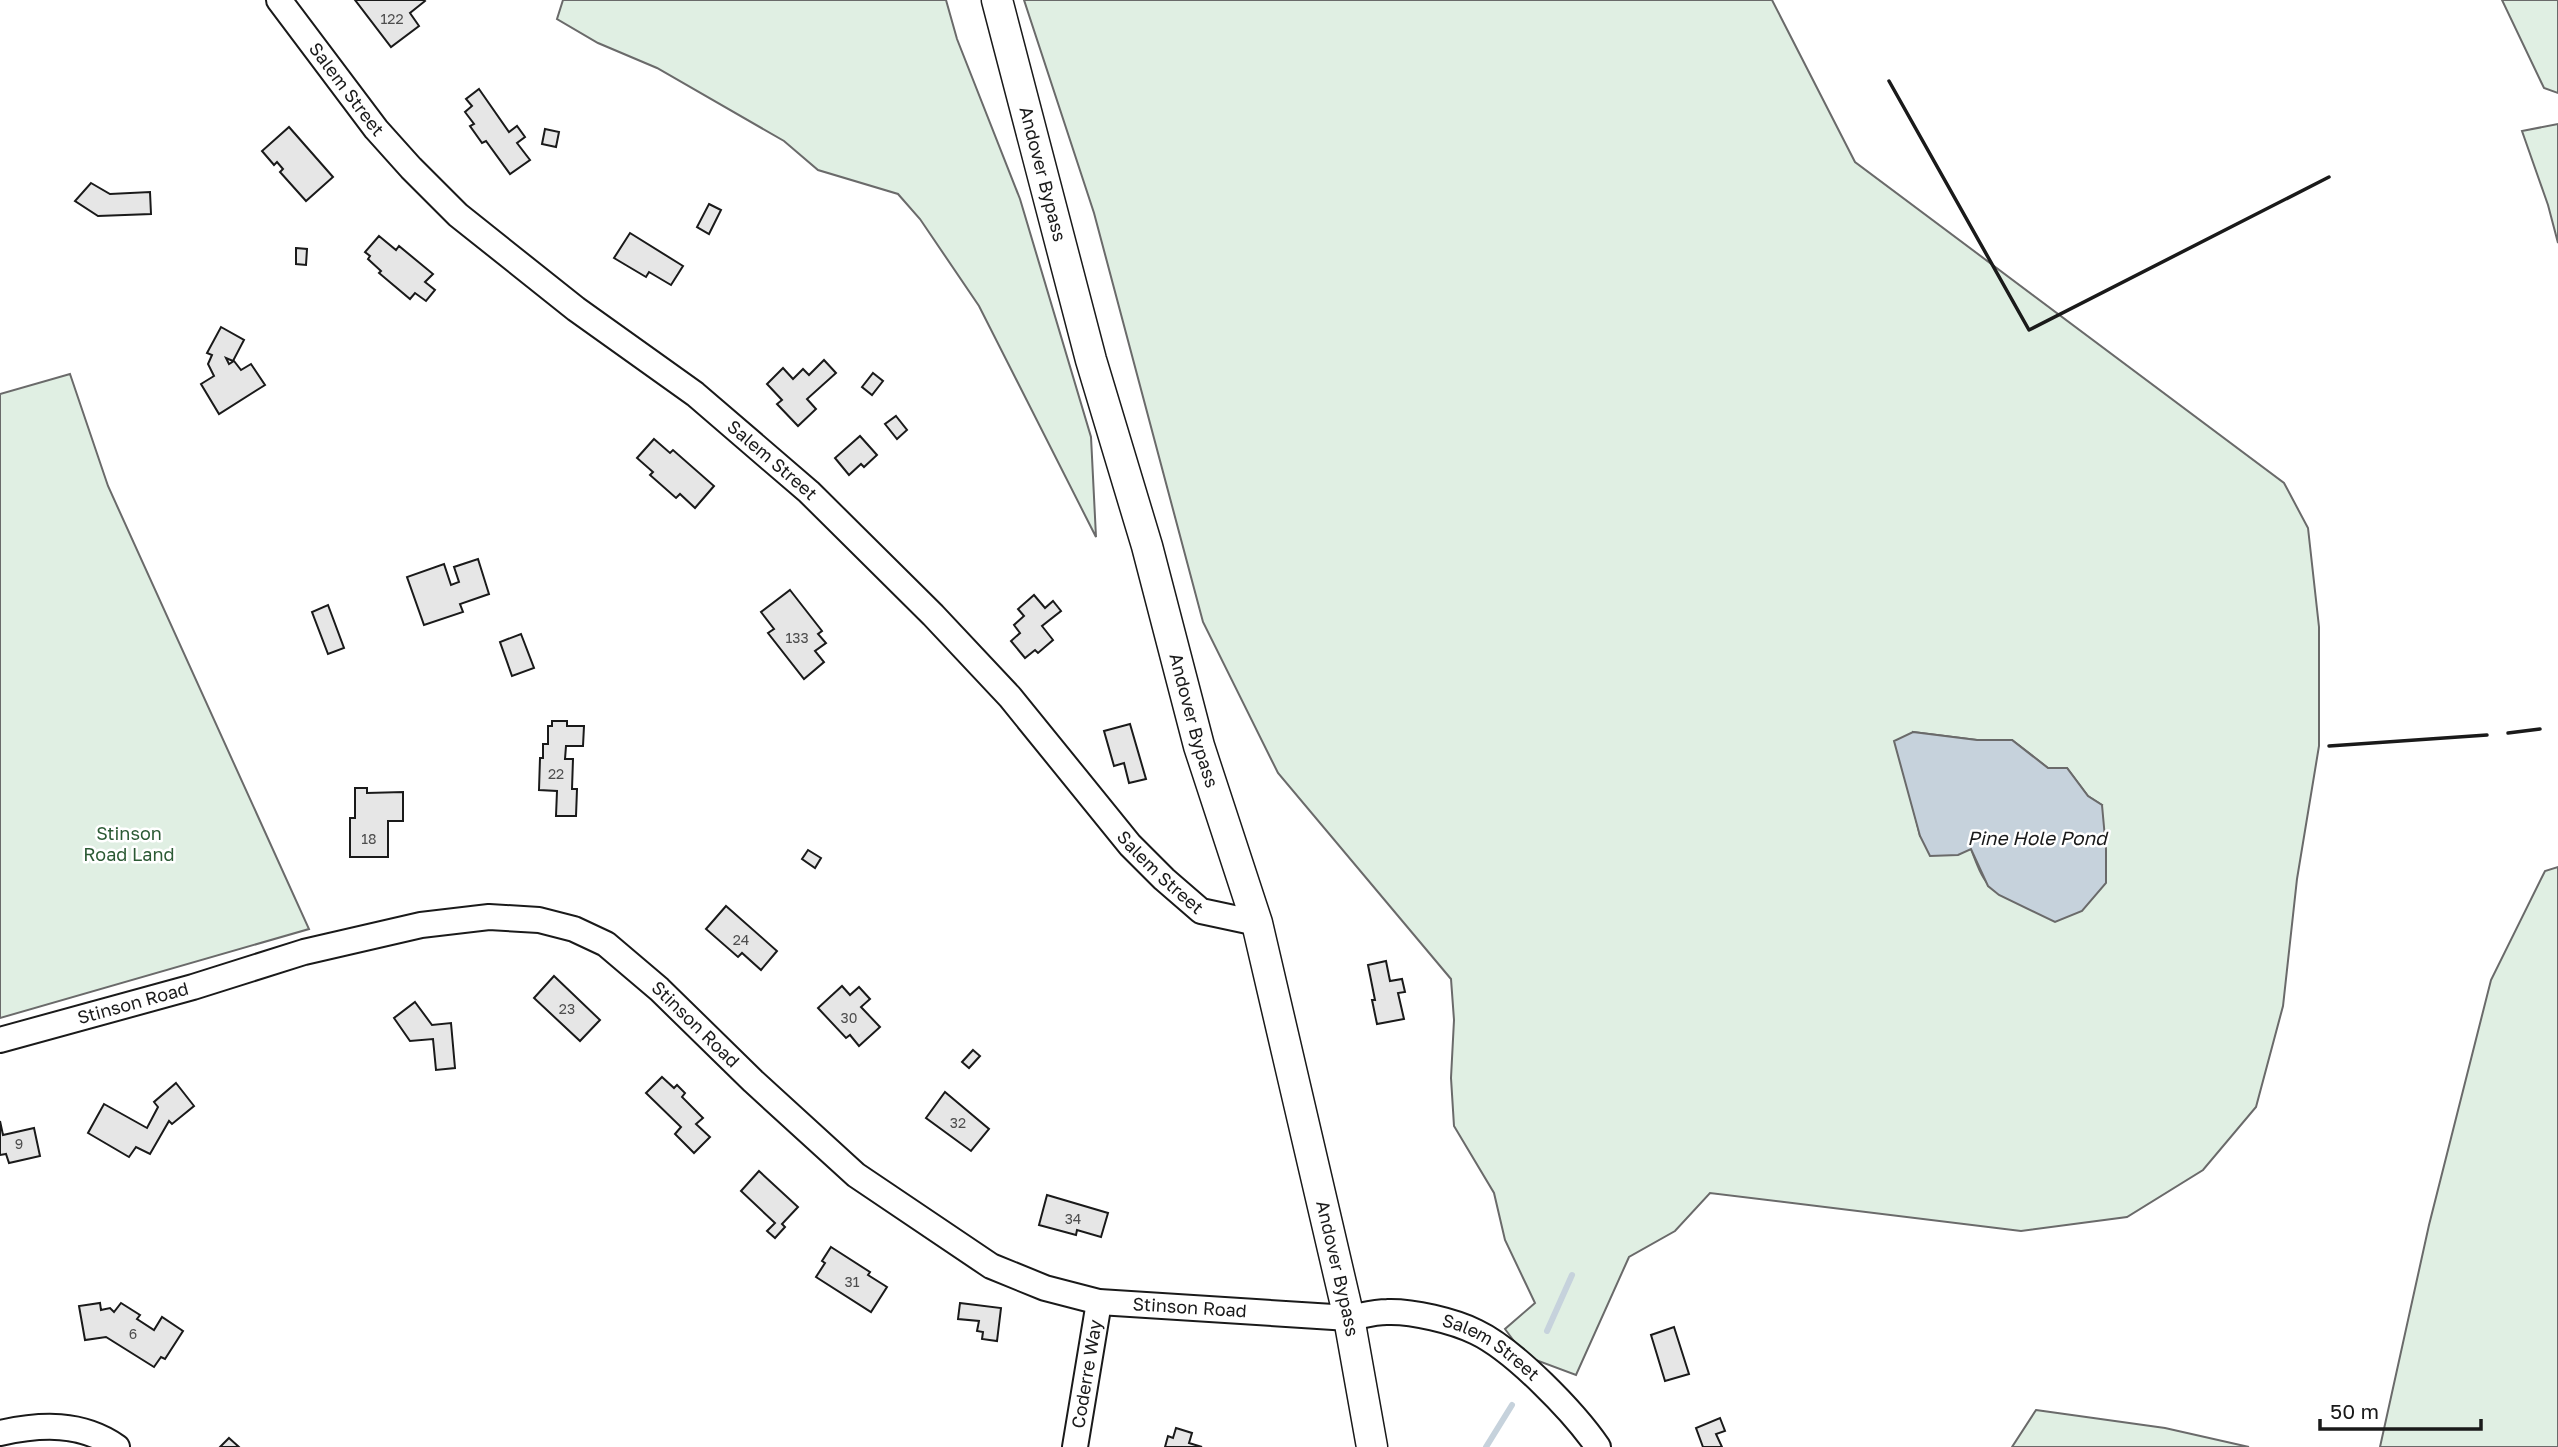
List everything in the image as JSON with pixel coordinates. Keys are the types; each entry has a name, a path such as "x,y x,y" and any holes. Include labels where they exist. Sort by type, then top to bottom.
{"main road":[{"name":"Andover Bypass","path":"997,0 1091,360 1147,546 1199,746 1257,923 1349,1318 1372,1447"}],"street":[{"name":"Salem Street","path":"279,0 376,129 458,215 576,309 695,394 809,492 1010,696 1130,845 1164,880 1201,911 1257,923"},
{"name":"Stinson Road","path":"0,1040 193,987 304,952 421,925 489,917 539,920 574,929 606,944 659,989 753,1081 856,1174 991,1266 1045,1288 1100,1301 1349,1318"},
{"name":"Coderre Way","path":"1075,1447 1100,1301"},
{"name":"Salem Street","path":"1349,1318 1387,1312 1448,1322 1478,1332 1540,1382 1583,1425 1598,1447"},
{"path":"0,1433 58,1425 97,1435 117,1447"}],"green space":[{"path":"563,0 946,0 957,39 1020,199 1091,437 1096,537 979,306 920,219 898,194 818,170 784,141 657,68 598,43 557,19"},
{"path":"1024,0 1772,0 1855,162 2284,483 2308,528 2319,627 2319,746 2297,879 2283,1006 2256,1107 2203,1170 2127,1217 2021,1231 1710,1193 1675,1231 1629,1257 1576,1375 1525,1356 1505,1329 1535,1303 1505,1240 1494,1193 1454,1126 1451,1078 1454,1020 1451,979 1278,773 1203,622 1094,213","holes":["1913,732 1977,740 2012,740 2048,768 2067,768 2088,796 2102,805 2023,905 1989,885 1971,849 1920,836 1910,794"]},
{"path":"2502,0 2558,0 2558,93 2544,88"},
{"path":"2558,124 2558,243 2548,205 2522,131"},
{"name":"Stinson Road Land","path":"70,374 108,486 309,929 0,1018 0,394"},
{"path":"2558,867 2558,1447 2380,1447 2429,1225 2491,980 2545,871"},
{"path":"2036,1410 2165,1428 2249,1447 2012,1447"}],"water":[{"name":"Pine Hole Pond","path":"1913,732 1977,740 2012,740 2048,768 2067,768 2088,796 2102,805 2106,883 2082,911 2055,922 1999,895 1988,886 1971,849 1958,855 1930,856 1920,836 1894,741"}],"building":[{"path":"355,0 425,1 410,13 419,26 391,47"},
{"path":"479,89 509,132 517,126 525,137 517,143 530,160 510,174 486,141 482,143 470,126 474,124 465,112 472,106 466,99"},
{"path":"289,127 333,177 306,201 280,172 283,169 277,162 274,165 262,151"},
{"path":"545,129 559,132 556,147 542,144"},
{"path":"91,183 110,194 150,192 151,214 98,216 75,201"},
{"path":"709,204 721,210 709,234 697,227"},
{"path":"630,233 683,266 671,285 649,272 646,277 614,258"},
{"path":"379,236 396,250 399,246 433,274 425,282 435,290 426,301 415,293 410,299 379,273 381,271 368,259 370,256 365,252"},
{"path":"296,248 307,249 306,265 296,264"},
{"path":"221,327 244,340 233,361 226,358 229,364 234,361 241,370 251,364 265,385 219,414 201,384 214,376 208,364 212,355 207,353"},
{"path":"824,360 836,373 807,399 816,409 798,426 777,404 782,400 767,384 783,368 793,379 803,369 809,375"},
{"path":"873,373 883,381 872,395 862,387"},
{"path":"896,416 907,430 897,439 885,424"},
{"path":"860,436 877,455 864,467 861,464 849,475 835,458"},
{"path":"654,439 670,453 673,450 714,486 695,508 680,494 676,498 650,475 653,472 637,458"},
{"path":"478,559 489,594 460,604 463,612 424,625 407,577 444,564 451,585 459,582 454,567"},
{"path":"790,590 822,631 818,634 826,643 815,651 824,662 804,679 768,633 774,629 761,612"},
{"path":"1034,595 1045,608 1053,601 1061,611 1042,626 1053,640 1038,653 1035,650 1025,658 1011,641 1020,633 1014,625 1024,616 1018,609"},
{"path":"328,605 344,648 328,654 312,612"},
{"path":"521,634 534,668 512,676 500,642"},
{"path":"552,721 567,721 567,726 584,726 583,746 566,746 565,759 573,759 572,789 577,789 576,816 556,816 557,791 539,790 540,758 543,758 543,744 548,744 548,726 552,726"},
{"path":"1130,724 1146,779 1129,783 1124,763 1114,766 1104,731"},
{"path":"355,788 367,788 367,793 403,792 403,821 388,821 388,857 350,857 350,818 355,818"},
{"path":"808,850 821,858 815,868 802,859"},
{"path":"726,906 777,951 761,970 742,953 738,957 706,929"},
{"path":"1386,961 1390,981 1402,979 1405,992 1398,993 1404,1019 1377,1024 1368,965"},
{"path":"554,976 600,1020 580,1041 534,998"},
{"path":"842,986 850,995 859,987 870,999 861,1007 880,1027 859,1046 850,1035 846,1038 818,1008"},
{"path":"415,1002 432,1025 451,1023 455,1068 436,1070 433,1039 410,1041 394,1018"},
{"path":"973,1050 980,1056 969,1068 962,1062"},
{"path":"662,1077 674,1088 677,1085 685,1093 682,1097 703,1118 696,1124 710,1137 694,1153 675,1134 681,1127 646,1093"},
{"path":"176,1083 194,1106 172,1124 169,1121 150,1154 136,1147 129,1157 88,1133 104,1104 147,1128 158,1107 154,1102"},
{"path":"945,1092 989,1129 971,1151 926,1118"},
{"path":"0,1121 3,1135 34,1128 40,1156 9,1163 6,1154 0,1155"},
{"path":"759,1171 798,1207 782,1224 785,1227 775,1238 767,1231 775,1223 741,1191"},
{"path":"1047,1195 1108,1213 1101,1237 1077,1230 1076,1235 1039,1225"},
{"path":"831,1247 870,1272 868,1275 887,1287 871,1312 816,1277"},
{"path":"100,1303 101,1310 110,1308 114,1312 121,1303 140,1315 137,1319 154,1330 162,1317 183,1331 165,1359 161,1357 154,1367 106,1337 85,1340 79,1306"},
{"path":"960,1303 1001,1308 997,1341 982,1339 983,1332 977,1331 979,1321 958,1319"},
{"path":"1674,1327 1689,1374 1665,1381 1651,1335"},
{"path":"1720,1418 1725,1431 1716,1434 1722,1447 1703,1447 1696,1428"},
{"path":"1176,1428 1192,1433 1189,1443 1202,1447 1165,1447 1168,1436 1173,1438"},
{"path":"229,1438 239,1447 220,1447"}],"waterway":[{"path":"1547,1331 1572,1275"},
{"path":"1486,1447 1512,1405"}],"wall":[{"path":"1889,81 2029,330 2329,177"},
{"path":"2508,733 2540,729"},
{"path":"2329,746 2487,735"}]}
